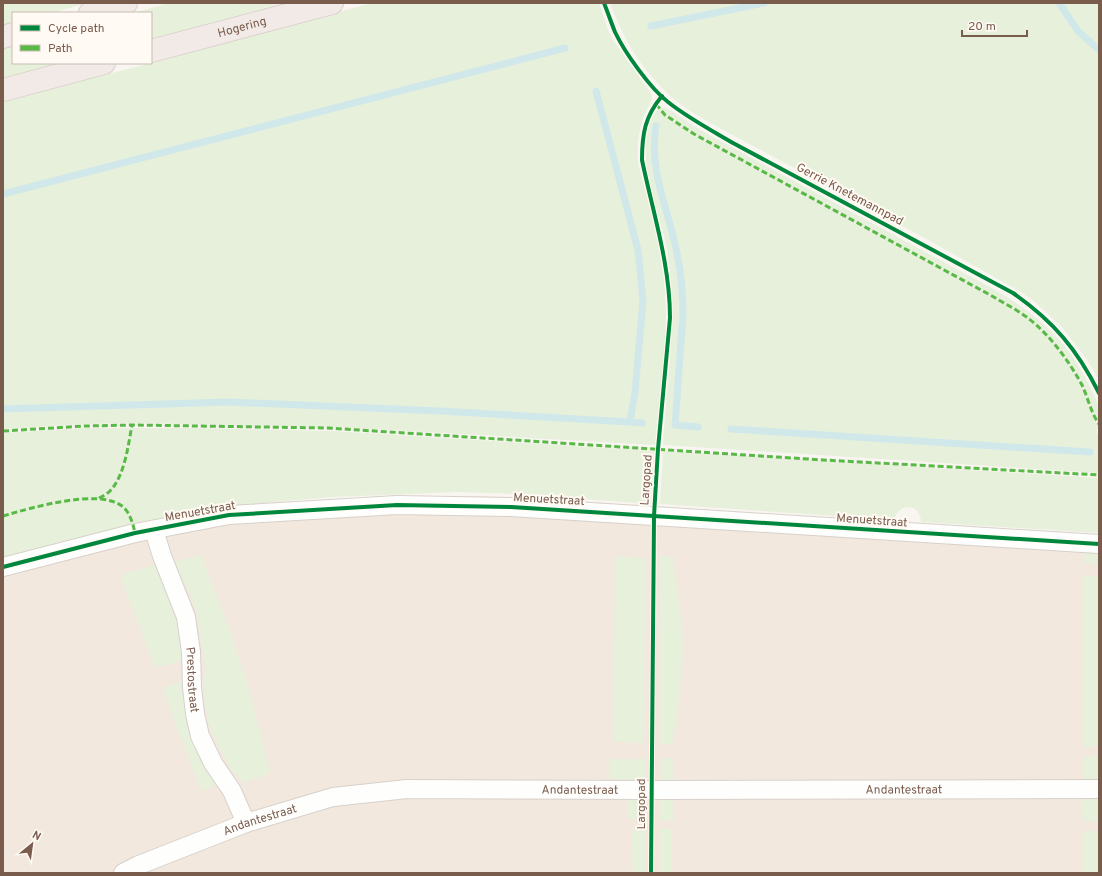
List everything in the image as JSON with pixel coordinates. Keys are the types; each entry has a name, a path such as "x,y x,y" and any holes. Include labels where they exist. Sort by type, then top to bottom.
{"highway":[{"path":"94,12 126,3"},
{"name":"Hogering","path":"152,51 332,3"},
{"path":"3,90 100,64"}],"street":[{"name":"Menuetstraat","path":"3,567 66,550 228,515 405,505 510,507 1099,544"},
{"name":"Prestostraat","path":"154,530 162,556 186,617 195,714 200,736 213,763 232,790 246,823"},
{"name":"Andantestraat","path":"123,873 139,865 246,823 333,797 407,789 1099,789"}],"shaded area":[{"path":"465,496 516,497 1099,536 1099,873 3,873 3,563 62,544 387,498"}],"green space":[{"path":"3,3 87,3 56,12 12,12 12,24 3,27"},
{"path":"169,3 282,3 152,40 152,12 137,12"},
{"path":"372,3 599,3 613,40 652,95 649,107 641,124 638,163 658,242 665,291 665,348 655,445 335,427 133,423 84,424 3,429 3,101 152,64 152,63"},
{"path":"610,3 1099,3 1099,380 1088,361 1062,327 1034,301 1019,291 932,242 714,125 680,104 657,83 647,71 622,32"},
{"path":"12,46 12,64 62,64 3,80 3,49"},
{"path":"662,107 670,110 713,137 1006,296 1035,317 1060,340 1070,353 1080,368 1097,402 1100,413 1097,431 1097,434 1099,434 1099,473 663,445 671,345 672,295 666,245 650,185 646,154 647,139 651,121 656,112"},
{"path":"85,428 190,428 333,431 654,451 651,504 517,494 458,492 333,497 273,502 224,508 133,525 63,541 3,559 3,433"},
{"path":"663,451 1099,478 1099,533 921,522 917,511 909,507 900,510 894,520 660,504"},
{"path":"1083,550 1099,550 1099,564 1083,562"},
{"path":"201,555 229,628 251,695 270,773 244,783 232,770 218,746 208,723 204,691 205,664 197,615 189,592 174,562"},
{"path":"615,556 645,558 644,743 613,741"},
{"path":"660,556 673,557 684,648 677,719 672,745 660,744"},
{"path":"156,565 180,616 184,661 155,667 122,582 123,574"},
{"path":"1084,576 1099,576 1099,747 1083,747"},
{"path":"182,681 186,685 219,784 201,791 162,688"},
{"path":"1083,756 1099,756 1099,780 1084,780"},
{"path":"661,758 673,758 673,780 661,780"},
{"path":"610,759 646,759 645,780 610,779"},
{"path":"1081,797 1091,797 1099,800 1099,821 1082,821"},
{"path":"627,799 646,799 646,819 628,819"},
{"path":"659,799 673,799 674,820 660,821"},
{"path":"660,829 672,829 671,873 659,873"},
{"path":"631,831 645,831 646,873 633,873"},
{"path":"1083,831 1099,831 1099,873 1084,873"}],"waterway":[{"path":"651,26 764,3"},
{"path":"1059,3 1078,31 1099,50"},
{"path":"3,194 565,48"},
{"path":"3,409 228,402 440,411 630,422 635,392 643,300 638,250 596,91"},
{"path":"656,126 654,141 656,170 676,249 682,296 683,314 675,425 698,427"},
{"path":"630,422 642,423"},
{"path":"731,429 1090,452"}],"marked path":[{"path":"656,104 665,115 694,134 992,296 1028,318 1044,332 1071,367 1082,385 1099,424"},
{"path":"3,431 132,425 328,428 823,460 1099,475"},
{"path":"99,498 110,491 119,477 125,460 132,425"},
{"path":"3,516 64,501 97,499 111,501 122,506 129,515 135,533"}],"cycle path":[{"name":"Gerrie Knetemannpad","path":"604,3 615,32 625,50 638,70 668,102 692,119 733,143 1013,293 1040,314 1063,337 1073,349 1091,377 1099,393"},
{"name":"Largopad","path":"651,873 654,516 658,449 670,318 664,258 642,160 644,134 648,118 656,103 662,96"},
{"path":"3,567 135,533 229,515 397,505 511,507 1099,544"}]}
